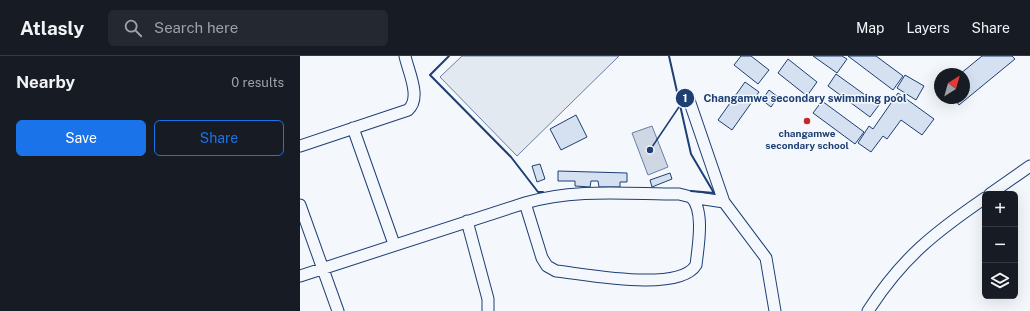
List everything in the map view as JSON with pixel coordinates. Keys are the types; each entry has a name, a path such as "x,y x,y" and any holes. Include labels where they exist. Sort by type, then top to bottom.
{"street":[{"path":"300,146 408,110 412,106 415,96 404,56"},
{"path":"688,97 724,202 766,258 775,311"},
{"path":"353,128 394,244"},
{"path":"994,191 1030,166"},
{"path":"300,276 525,202 552,196 573,194 679,194 724,202"},
{"path":"525,202 538,246 547,266 556,271 638,280 664,279 693,271 696,265 700,219 697,205 691,197"},
{"path":"868,311 883,287 918,248 939,230 982,200"},
{"path":"300,205 338,311"},
{"path":"467,221 488,299 488,311"}],"shaded area":[{"path":"462,56 619,56 517,156 440,77"},
{"path":"652,126 668,167 648,175 632,133"}],"building":[{"path":"741,56 751,56 769,70 758,84 734,65"},
{"path":"813,56 842,56 847,59 837,73"},
{"path":"848,56 876,56 903,76 893,90"},
{"path":"982,56 1012,56 1015,59 970,96 970,68 967,68"},
{"path":"788,59 817,82 807,96 778,73"},
{"path":"836,74 879,105 870,117 828,86"},
{"path":"905,75 924,86 916,100 897,88"},
{"path":"745,82 759,92 732,130 718,120"},
{"path":"769,90 778,97 771,107 762,100"},
{"path":"898,93 934,119 922,135 901,120 887,139 883,136 871,152 858,143 869,126 873,129"},
{"path":"822,101 864,132 855,144 813,113"},
{"path":"576,115 587,137 561,150 550,129"},
{"path":"540,164 545,179 537,182 532,166"},
{"path":"558,171 627,173 627,182 620,182 620,187 599,187 598,181 591,181 590,187 575,186 575,181 558,181"},
{"path":"670,173 672,179 652,187 650,180"}],"wall":[{"path":"449,56 430,75 511,157 538,192 543,192"},
{"path":"669,56 691,154 714,193 691,191"}],"place":[{"name":"changamwe secondary school","path":"807,121"},
{"name":"Changamwe secondary swimming pool","path":"650,150"}]}
